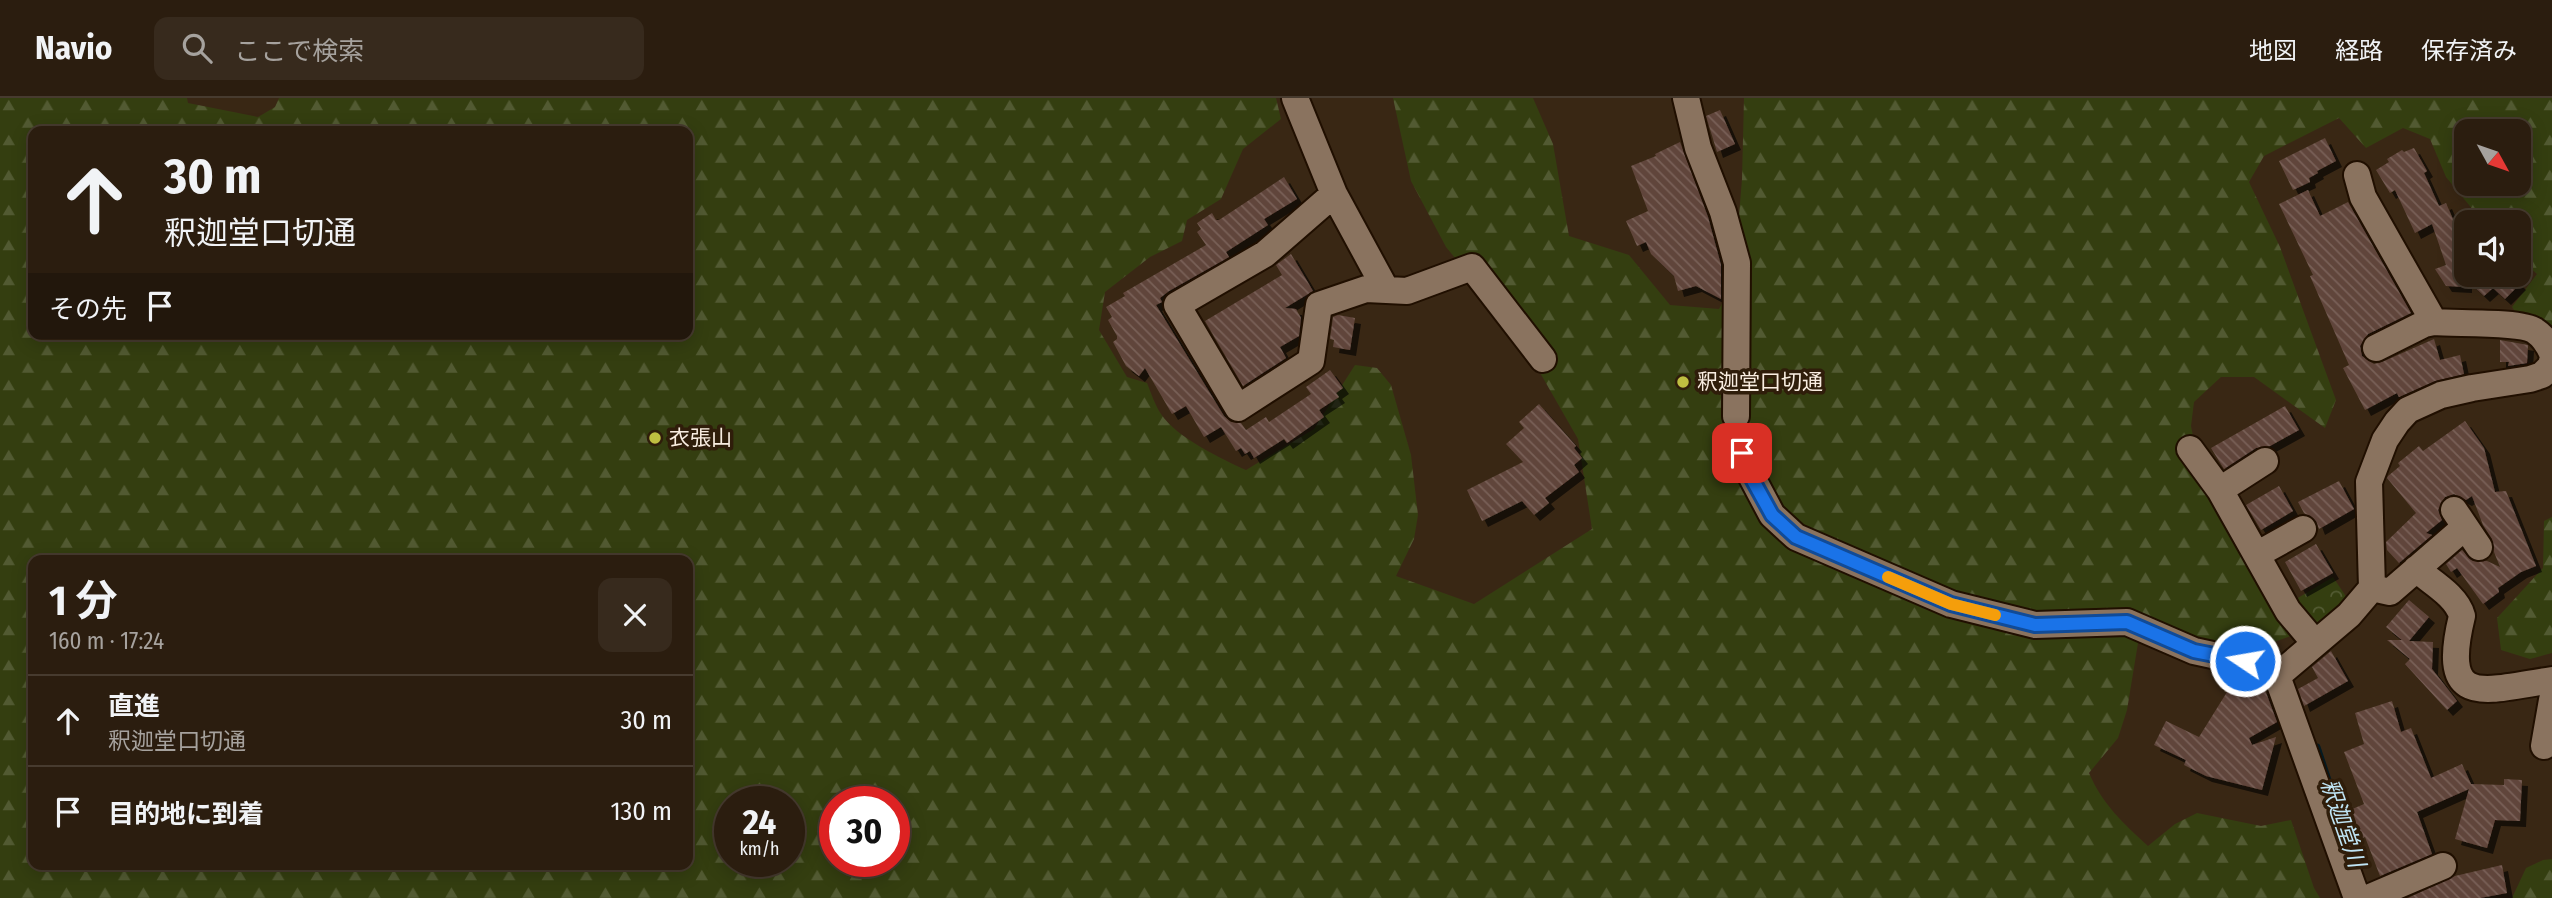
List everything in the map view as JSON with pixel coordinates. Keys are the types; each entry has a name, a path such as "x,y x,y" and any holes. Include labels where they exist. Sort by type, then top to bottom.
{"street":[{"path":"1295,98 1334,194 1385,288"},
{"path":"1686,98 1698,148 1723,212 1737,263 1737,416"},
{"path":"2357,175 2363,197 2434,322"},
{"path":"1334,194 1265,254 1177,305 1238,408 1311,361 1320,305 1366,289 1406,291 1472,267 1543,359"},
{"path":"2376,348 2424,324 2434,322 2533,329 2547,341 2552,353"},
{"path":"2277,676 2349,615 2372,588 2369,482 2391,431 2408,410 2441,395 2529,380 2542,374 2551,366 2552,361"},
{"path":"2190,449 2220,490 2288,611 2315,643"},
{"path":"1742,453 1745,466 1772,515 1796,537 1951,604 2035,625 2127,622 2194,651 2263,666 2277,676 2357,898"},
{"path":"2220,490 2265,461"},
{"path":"2372,588 2390,592 2466,528"},
{"path":"2258,554 2303,529"},
{"path":"2416,569 2461,610 2455,656 2461,679 2469,687 2489,690 2552,680"},
{"path":"2544,746 2552,700"},
{"path":"2368,898 2443,866"}],"green space":[{"path":"0,98 187,98 188,103 258,117 275,107 279,98 1276,98 1281,119 1243,149 1221,199 1187,220 1182,241 1150,257 1105,292 1099,330 1127,377 1147,383 1157,407 1168,423 1200,446 1246,470 1314,429 1355,365 1377,368 1391,385 1411,455 1418,515 1414,539 1396,576 1474,604 1592,529 1578,439 1503,308 1475,282 1446,247 1411,181 1393,98 1533,98 1553,144 1569,236 1629,255 1670,305 1719,309 1744,262 1738,228 1744,98 2552,98 2552,387 2538,346 2512,307 2527,287 2531,287 2531,282 2537,274 2531,269 2531,210 2473,210 2462,196 2531,196 2531,119 2454,119 2454,187 2446,177 2430,139 2403,128 2366,148 2339,118 2264,156 2249,182 2280,247 2336,400 2325,428 2254,377 2221,377 2194,402 2191,426 2202,481 2242,543 2251,574 2291,636 2244,653 2188,643 2174,630 2138,643 2127,710 2118,738 2089,773 2107,804 2148,846 2175,824 2197,813 2261,826 2291,820 2314,888 2320,898 0,898"},
{"path":"2552,517 2552,653 2530,659 2501,650 2497,618 2543,568 2544,521"},
{"path":"2333,577 2349,601 2315,630 2291,602"},
{"path":"2552,859 2552,898 2512,898 2526,868"}],"building":[{"path":"1720,110 1735,144 1717,152 1706,116"},
{"path":"2325,138 2336,161 2317,171 2318,173 2309,178 2310,182 2293,190 2279,161"},
{"path":"1680,142 1708,217 1721,265 1721,299 1696,286 1678,291 1674,276 1651,254 1646,242 1637,246 1626,221 1648,211 1631,166"},
{"path":"2414,148 2427,171 2424,173 2439,206 2446,203 2454,221 2454,286 2446,286 2435,269 2446,265 2432,224 2415,233 2395,190 2390,193 2376,170 2389,162 2387,159 2402,150 2404,152"},
{"path":"1284,177 1297,199 1264,219 1268,225 1226,252 1229,257 1169,291 1160,298 1162,302 1156,305 1224,416 1231,422 1241,423 1246,430 1266,417 1269,422 1311,394 1306,387 1330,370 1343,388 1336,393 1339,397 1319,410 1324,417 1287,443 1284,439 1254,458 1250,451 1245,454 1241,448 1236,451 1221,427 1204,437 1186,406 1172,414 1145,368 1139,376 1126,366 1113,342 1117,336 1108,320 1112,317 1106,307 1125,296 1123,293 1206,245 1197,232 1201,229 1197,223 1212,213 1216,220 1219,220"},
{"path":"2308,190 2320,216 2348,202 2411,313 2368,334 2360,346 2362,356 2374,364 2434,339 2440,360 2460,355 2464,374 2435,381 2399,397 2397,393 2365,410 2343,368 2349,365 2310,276 2313,275 2279,204"},
{"path":"1291,254 1313,291 1285,308 1296,309 1301,318 1299,336 1280,347 1286,358 1243,386 1205,321 1282,275 1276,265"},
{"path":"2474,287 2517,287 2505,299 2493,288 2484,296"},
{"path":"1338,315 1355,318 1350,350 1333,347 1334,340 1330,339 1333,317"},
{"path":"2500,340 2528,345 2527,363 2508,366 2509,362 2500,362"},
{"path":"1539,404 1576,446 1574,448 1582,458 1574,465 1579,472 1545,498 1549,503 1534,515 1522,501 1482,521 1467,490 1523,462 1506,444 1524,428 1519,422"},
{"path":"2285,406 2299,430 2270,446 2256,448 2224,469 2211,448"},
{"path":"2465,421 2484,448 2495,492 2506,491 2536,566 2521,572 2498,588 2499,592 2483,604 2457,568 2451,572 2446,564 2462,550 2473,561 2487,561 2500,567 2492,539 2483,525 2472,496 2466,500 2454,494 2445,497 2438,510 2442,520 2426,533 2432,535 2399,563 2387,550 2386,542 2416,513 2388,476 2400,466 2398,463 2419,446 2423,451"},
{"path":"2339,481 2354,509 2319,529 2316,521 2304,513 2298,502"},
{"path":"2279,486 2293,511 2261,530 2246,505"},
{"path":"2316,544 2333,573 2301,591 2285,562"},
{"path":"2409,600 2429,617 2409,641 2433,642 2432,669 2457,701 2447,710 2405,664 2410,659 2387,640 2402,640 2386,627"},
{"path":"2331,651 2348,681 2304,706 2298,689 2318,678 2312,667"},
{"path":"2237,676 2265,690 2277,722 2249,738 2252,745 2276,737 2262,790 2206,776 2184,765 2186,760 2154,745 2166,721 2199,737"},
{"path":"2392,701 2401,732 2411,728 2431,778 2462,764 2471,784 2504,785 2504,779 2522,780 2520,821 2495,820 2487,848 2455,839 2469,789 2417,812 2432,854 2380,876 2365,837 2363,838 2350,810 2364,804 2344,752 2364,744 2355,713"},
{"path":"2502,865 2507,893 2480,898 2408,898 2455,876"}],"waterway":[{"name":"釈迦堂川","path":"2317,747 2329,783"}],"tunnel":[{"path":"1736,416 1742,453"}],"slow traffic":[{"path":"1888,577 1951,604 1995,615"}],"place":[{"name":"釈迦堂口切通","path":"1683,382"},
{"name":"衣張山","path":"655,438"}],"route":[{"path":"1742,453 1745,466 1772,515 1796,537 1951,604 2035,625 2127,622 2194,651 2245,661"}]}
